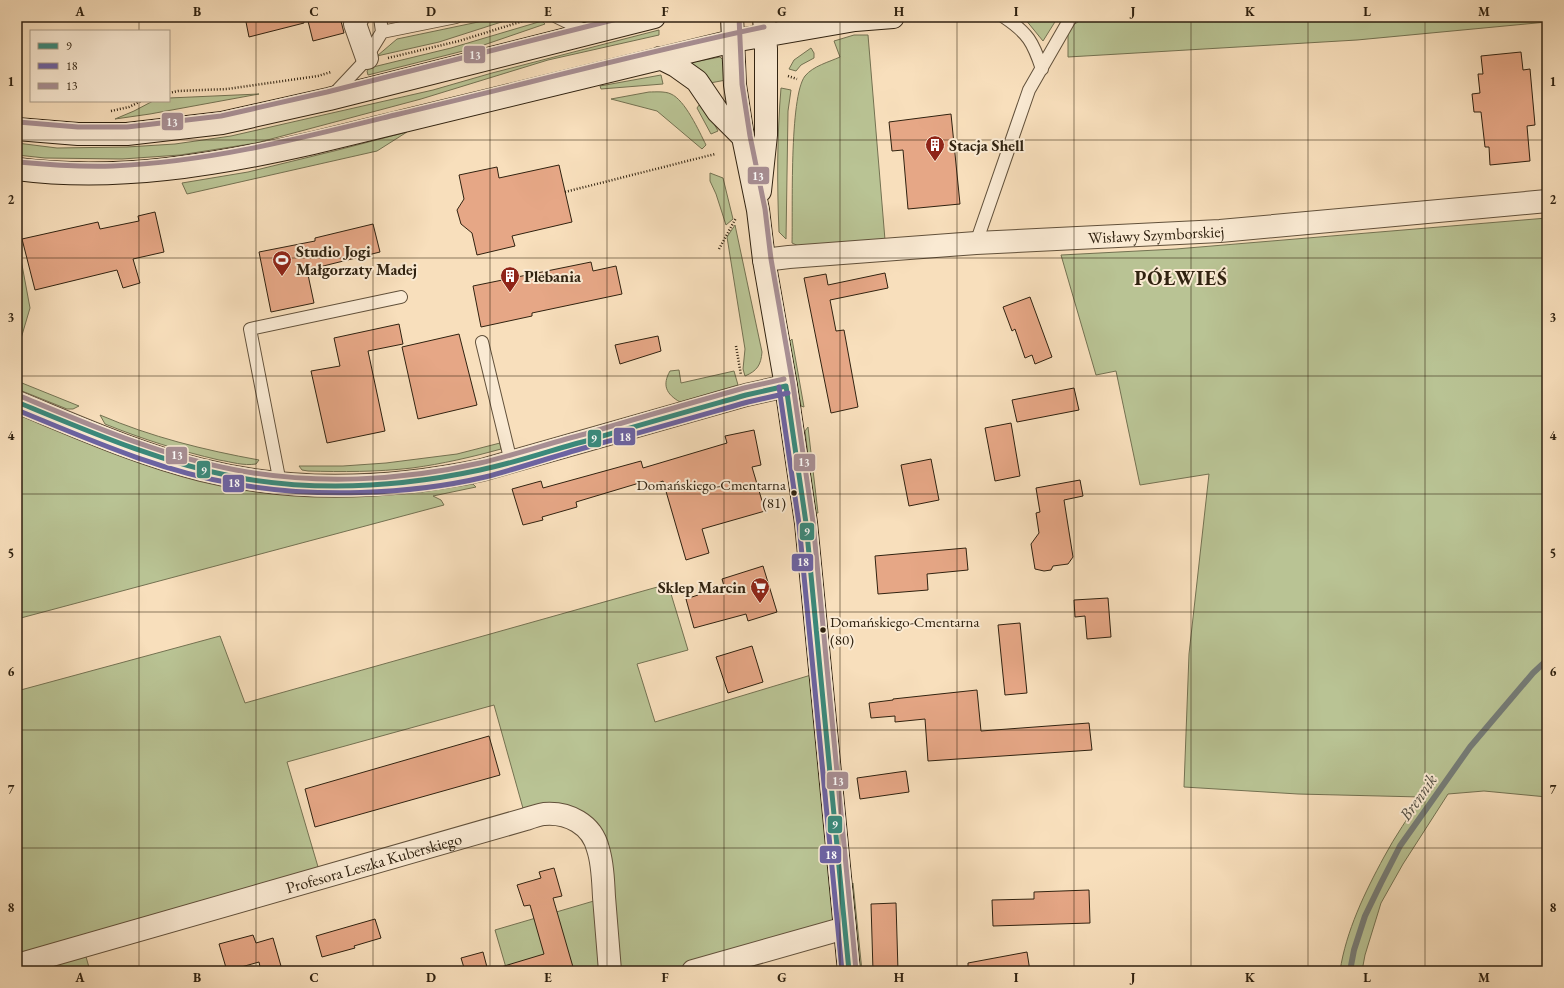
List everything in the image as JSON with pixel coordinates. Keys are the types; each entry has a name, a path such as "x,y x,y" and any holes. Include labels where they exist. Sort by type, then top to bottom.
{"main road":[{"path":"358,17 355,24 367,58"},
{"path":"17,129 78,134 127,134 222,123 330,99 654,17"},
{"path":"732,17 735,85 743,137 758,210 764,260 786,386 806,523 849,971"},
{"path":"19,173 91,174 159,170 272,153 733,41 764,26 893,17"},
{"path":"758,210 766,135 764,26"},
{"path":"660,58 676,66 697,81 718,112 743,137"},
{"name":"Wisławy Szymborskiej","path":"764,260 976,243 1220,231 1547,201"},
{"path":"17,402 102,437 175,462 223,475 280,483 315,486 350,486 399,483 449,477 511,462 746,395 786,386"},
{"name":"Profesora Leszka Kuberskiego","path":"17,965 542,814 554,814 577,820 586,826 593,835 598,848 610,971"},
{"path":"693,971 845,928"}],"lane":[{"path":"330,99 367,58 382,32 380,17"},
{"path":"382,32 456,17"},
{"path":"557,17 591,33"},
{"path":"1004,17 1023,30 1030,39 1042,69"},
{"path":"976,243 1029,90 1070,17"},
{"path":"280,483 250,329 401,297"},
{"path":"482,342 511,462"}],"path":[{"path":"785,76 797,79"},
{"path":"565,192 715,154"},
{"path":"719,249 737,217"},
{"path":"736,346 742,381"}],"green space":[{"path":"502,17 517,17 439,42 377,56 397,39"},
{"path":"1058,17 1043,41 1025,19"},
{"path":"1086,17 1547,17 1547,22 1357,40 1068,57 1068,28"},
{"path":"542,21 545,24 475,48 368,75 367,71 369,68 451,48"},
{"path":"659,30 659,35 548,60 421,99 256,143 180,155 122,159 45,158 17,155 17,143 57,148 127,147 175,144 231,136 433,90 492,73"},
{"path":"854,35 868,35 885,240 801,247 792,243 794,130 796,107 800,88 805,76 808,73 817,67 840,57 834,41"},
{"path":"811,48 814,53 814,58 801,65 796,71 789,69 794,60"},
{"path":"720,57 723,60 726,80 710,83 691,64 694,62"},
{"path":"661,75 663,84 601,89 600,86"},
{"path":"781,88 791,90 788,111 786,239 779,232 778,214 778,142"},
{"path":"649,92 669,93 676,97 696,124 706,145 702,149 657,111 611,99"},
{"path":"259,94 115,119 151,102 170,102 170,98"},
{"path":"702,101 718,131 711,134 697,108"},
{"path":"407,132 377,151 187,194 182,183 248,172"},
{"path":"710,173 723,178 733,219 726,225 710,181"},
{"path":"1547,218 1547,797 1484,791 1448,794 1403,864 1381,903 1365,955 1362,971 1340,971 1347,941 1363,898 1388,849 1421,797 1298,794 1184,787 1189,654 1209,474 1140,485 1116,371 1096,375 1061,255 1176,249"},
{"path":"735,225 762,352 761,361 758,367 753,372 745,376 743,369 745,349 727,237"},
{"path":"17,238 30,308 17,352"},
{"path":"792,339 804,407 801,406 789,342"},
{"path":"679,370 681,383 734,371 738,385 680,402 671,396 666,385 670,371"},
{"path":"17,381 79,406 73,409 67,409 17,389"},
{"path":"17,402 201,470 399,483 422,492 473,484 476,487 433,496 441,500 444,505 17,619"},
{"path":"100,415 139,430 178,442 259,460 256,464 242,464 190,453 147,440 105,424"},
{"path":"808,427 818,513 815,513 805,431"},
{"path":"500,443 501,449 457,460 412,468 347,472 308,471 302,470 299,466 343,466 386,463 457,454"},
{"path":"668,584 688,650 637,664 655,722 821,672 845,928 693,971 507,971 495,930 604,898 586,826 526,819 494,705 287,762 321,877 83,946 90,971 17,971 17,691 220,636 245,703"},
{"path":"853,883 862,971 858,971 850,886"}],"building":[{"path":"245,17 304,17 304,23 249,37"},
{"path":"307,17 340,17 344,33 313,41"},
{"path":"1521,52 1523,70 1530,69 1535,125 1527,126 1530,161 1490,165 1489,147 1485,147 1481,112 1474,112 1472,94 1480,93 1478,74 1483,74 1481,56"},
{"name":"Stacja Shell","path":"951,114 960,204 908,209 903,150 892,151 889,122"},
{"path":"559,165 572,222 512,236 515,246 477,255 472,233 461,224 457,210 464,199 459,175 497,167 499,178"},
{"path":"155,212 164,252 133,259 140,283 123,288 117,270 35,290 22,239 98,222 100,229 139,221 138,216"},
{"path":"373,224 380,252 307,270 314,303 271,312 259,252 315,241 315,238"},
{"name":"Plebania","path":"591,262 593,271 616,266 622,294 532,313 532,316 481,327 473,286"},
{"path":"885,273 888,288 830,300 836,331 844,330 858,407 831,413 804,278 826,274 828,285"},
{"path":"1030,297 1052,357 1035,364 1032,355 1025,358 1015,329 1012,331 1003,307"},
{"path":"399,324 403,344 368,351 385,431 327,443 311,371 340,366 334,338"},
{"path":"459,334 477,405 418,419 402,347"},
{"path":"658,336 661,351 620,364 615,345"},
{"path":"1074,388 1079,410 1017,422 1012,400"},
{"path":"1011,423 1020,476 995,481 985,428"},
{"path":"754,430 761,465 752,467 765,511 702,529 709,553 686,560 663,481 648,487 646,481 576,502 577,507 542,517 543,520 523,525 512,489 541,481 543,488 641,461 643,468 727,443 725,436"},
{"path":"931,459 939,500 909,506 901,465"},
{"path":"1080,480 1083,496 1064,500 1073,557 1068,564 1053,566 1051,570 1044,571 1035,569 1031,544 1039,533 1036,513 1040,512 1036,488"},
{"path":"966,548 968,570 927,574 928,590 878,594 875,556"},
{"path":"763,566 777,612 748,621 746,614 694,628 686,599 698,595 698,593 724,586 722,579"},
{"path":"1108,598 1111,637 1087,639 1085,616 1075,617 1074,600"},
{"path":"1020,623 1027,693 1005,695 998,625"},
{"path":"752,646 763,682 728,693 716,657"},
{"path":"977,690 981,731 1089,723 1092,750 928,761 925,719 895,722 895,716 871,718 869,703"},
{"path":"489,736 500,775 315,827 305,789"},
{"path":"906,771 909,792 860,799 857,778"},
{"path":"554,868 562,896 553,898 573,967 558,971 501,971 501,967 544,954 530,905 524,906 517,885 541,878 539,872"},
{"path":"1089,890 1090,923 993,926 992,900 1034,899 1034,892"},
{"path":"896,903 898,971 873,971 871,904"},
{"path":"375,919 381,938 354,946 355,948 322,957 316,936"},
{"path":"253,935 256,943 273,938 281,966 261,971 259,962 227,971 219,944"},
{"path":"483,952 488,971 465,971 461,958"},
{"path":"1027,952 1030,971 968,971 968,963"}],"waterway":[{"name":"Brennik","path":"1350,971 1354,950 1365,916 1400,846 1470,747 1533,673 1547,660"}],"transit line":[{"name":"13","path":"18,122 78,127 127,127 221,116 327,92 625,17"},
{"name":"13","path":"739,17 742,84 750,136 765,209 771,259 793,385 813,522 856,970"},
{"name":"13","path":"18,162 66,166 149,164 184,160 255,148 764,27"},
{"name":"13","path":"20,396 126,439 180,457 208,464 266,475 296,478 358,479 420,474 480,463 744,388 784,379"},
{"name":"9","path":"786,386 806,523 849,971"},
{"name":"9","path":"17,402 124,445 207,471 265,482 296,485 358,486 388,484 450,476 493,467 746,395 786,386"},
{"name":"18","path":"779,387 799,524 842,971"},
{"name":"18","path":"17,410 124,453 179,471 236,484 329,493 393,491 425,488 485,477 748,402 788,393"}],"place":[{"name":"Stacja Shell","path":"935,162"},
{"name":"Studio Jogi Małgorzaty Madej","path":"282,277"},
{"name":"Plebania","path":"510,293"},
{"name":"Domańskiego-Cmentarna (81)","path":"794,493"},
{"name":"Sklep Marcin","path":"760,604"},
{"name":"Domańskiego-Cmentarna (80)","path":"823,630"}],"district":[{"name":"PÓŁWIEŚ","path":"1181,278"}]}
